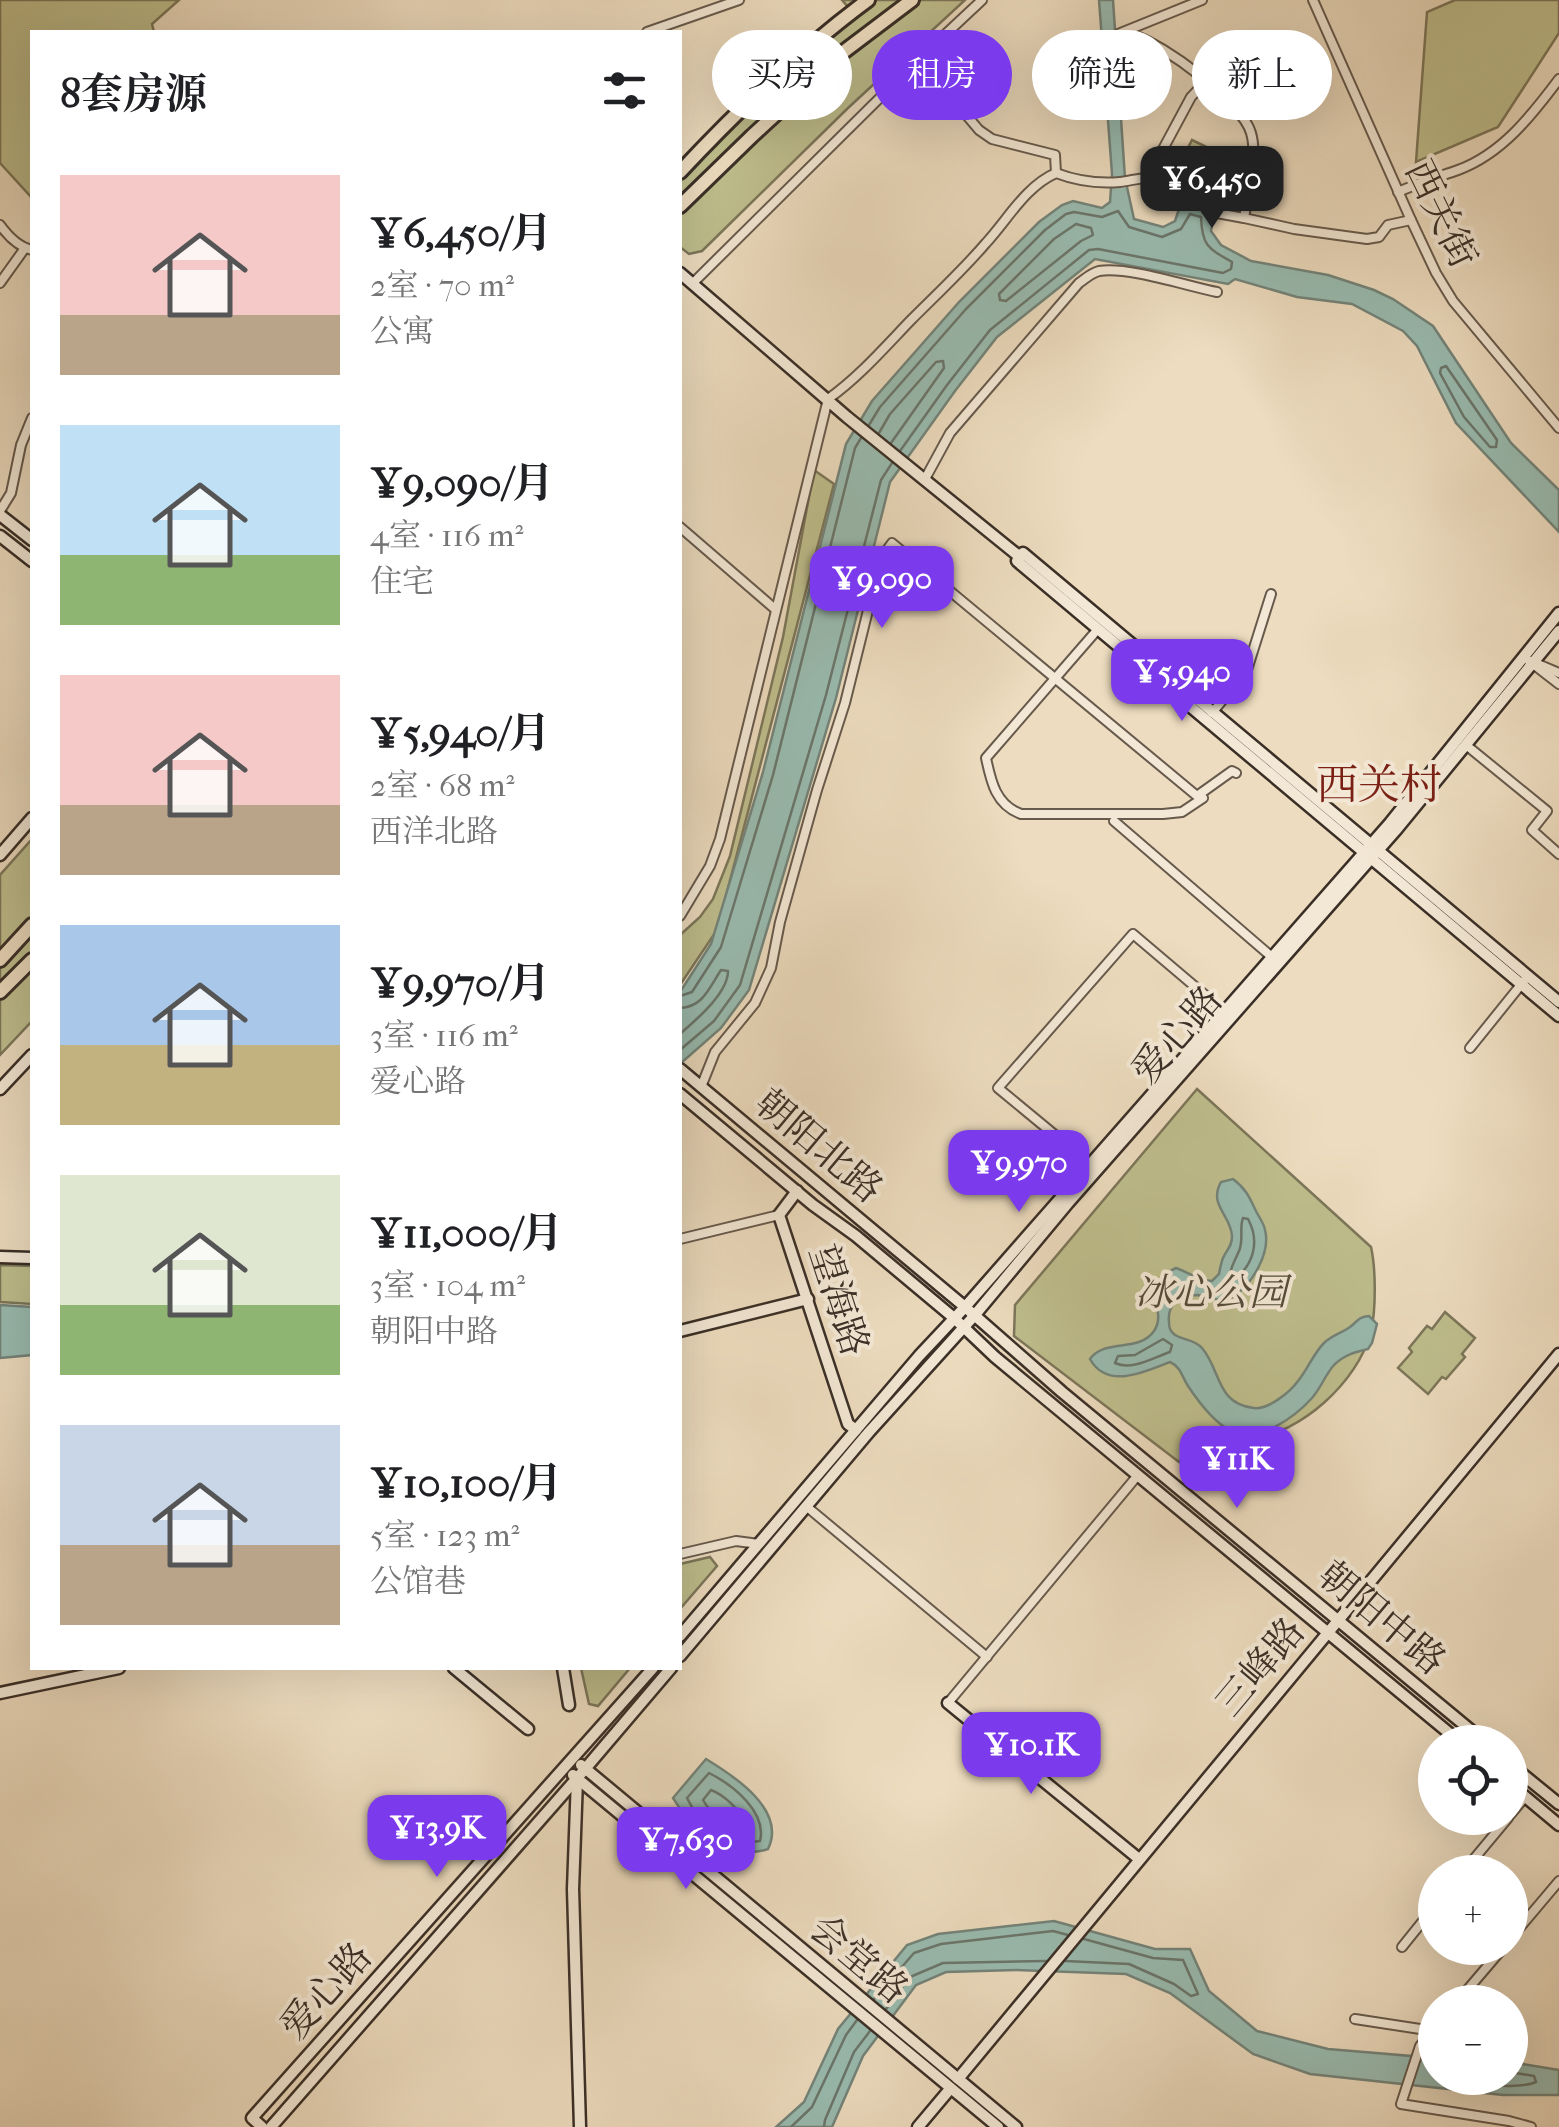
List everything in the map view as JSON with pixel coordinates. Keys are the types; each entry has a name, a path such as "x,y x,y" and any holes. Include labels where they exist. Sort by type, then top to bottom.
{"highway":[{"path":"682,170 728,120 828,30 868,0"},
{"path":"682,204 842,52 912,0"},
{"path":"0,960 30,927"},
{"path":"0,992 30,962"}],"main road":[{"path":"682,276 847,417 1264,753 1372,851"},
{"path":"0,513 30,538"},
{"path":"0,536 30,559"},
{"path":"1020,557 1098,628 1525,980 1559,1016"},
{"name":"爱心路","path":"682,1634 954,1318 970,1312 1466,744 1529,660 1559,612"},
{"name":"爱心路","path":"682,1654 869,1432 964,1327 970,1312 1090,1164 1372,851 1529,660 1559,631"},
{"path":"0,855 30,820"},
{"path":"1525,980 1559,1002"},
{"path":"0,1089 30,1057"},
{"name":"朝阳北路","path":"682,1071 970,1312"},
{"name":"朝阳北路","path":"682,1096 954,1318"},
{"name":"望海路","path":"797,1191 779,1215 848,1424 856,1430"},
{"path":"0,1257 30,1258"},
{"path":"682,1330 808,1299"},
{"name":"朝阳中路","path":"970,1312 1464,1725"},
{"name":"朝阳中路","path":"954,1318 995,1357 1440,1725"},
{"name":"三峰路","path":"954,2084 1559,1354"},
{"path":"1106,1449 1117,1436"},
{"path":"0,1693 109,1670"},
{"path":"456,1670 528,1728"},
{"path":"563,1670 569,1704"},
{"name":"爱心路","path":"262,2127 252,2118 651,1670"},
{"name":"爱心路","path":"271,2127 668,1670"},
{"path":"948,1703 1139,1859"},
{"path":"568,1763 581,1773 573,1889 580,2127"},
{"name":"会堂路","path":"581,1773 954,2084 998,2127"},
{"path":"1528,1779 1559,1804"},
{"path":"1528,1799 1559,1825"},
{"path":"918,2127 954,2084"},
{"name":"会堂路","path":"954,2084 1016,2127"}],"street":[{"path":"653,30 739,0"},
{"path":"950,30 982,0"},
{"path":"1192,68 1132,34 1118,34 1202,0"},
{"name":"西关街","path":"1313,0 1410,220 1453,301 1559,428"},
{"path":"1398,192 1461,169 1508,139 1559,79"},
{"path":"1148,177 1192,95"},
{"path":"692,284 872,106"},
{"path":"971,120 992,139 1055,155 1056,173"},
{"path":"1244,120 1251,131 1252,152 1244,218"},
{"path":"682,913 710,866 720,839 828,399 845,387 984,245 1030,190 1056,173 1105,183 1148,177 1219,200 1217,213 1367,239 1378,237 1388,225 1410,220"},
{"path":"0,225 7,235 29,249 0,283"},
{"path":"925,480 950,433 1078,283 1095,272 1140,275 1217,292"},
{"path":"0,513 10,494 30,423"},
{"path":"682,530 775,610"},
{"path":"701,1086 715,1052 755,1004 771,968 780,922 844,702 880,558 892,543 1197,796 1232,771 1236,773"},
{"path":"1212,714 1248,670 1271,594"},
{"path":"1098,628 986,758 996,796 1010,810 1021,814 1182,812 1253,757"},
{"path":"1529,660 1559,673"},
{"path":"1529,660 1559,684"},
{"path":"1466,744 1547,811 1532,830 1559,854"},
{"path":"1114,822 1273,958"},
{"path":"1090,1164 998,1088 1132,934 1226,1012"},
{"path":"1470,1048 1525,980"},
{"path":"682,1239 779,1215"},
{"path":"948,1703 1138,1475"},
{"path":"806,1506 986,1657"},
{"path":"682,1554 736,1542 760,1544"},
{"path":"1477,1855 1493,1835"},
{"path":"1528,1918 1559,1881"},
{"path":"1402,1947 1418,1927"},
{"path":"1471,1985 1489,1965"},
{"path":"1355,2019 1418,2028"},
{"path":"1418,2052 1402,2104 1531,2127"}],"green space":[{"path":"0,0 179,0 152,24 154,30 30,30 30,196 0,163"},
{"path":"842,0 965,0 932,30 872,30 872,86 852,104 852,30 836,30 854,14"},
{"path":"1455,0 1559,0 1559,33 1498,127 1416,162 1427,12"},
{"path":"736,120 836,120 702,251 689,254 682,249 682,176"},
{"path":"1192,140 1211,149 1194,183 1175,173"},
{"path":"814,470 834,484 717,930 682,982 682,933 713,899 730,856 783,637"},
{"path":"30,841 30,1023 0,1055 0,875"},
{"name":"冰心公园","path":"1197,1089 1371,1247 1375,1301 1364,1351 1340,1387 1307,1416 1269,1435 1244,1440 1203,1432 1179,1462 1014,1336 1015,1305"},
{"path":"0,1265 30,1266 30,1304 0,1302"},
{"path":"1445,1312 1475,1338 1462,1354 1465,1357 1428,1394 1398,1368 1427,1326 1432,1329"},
{"path":"710,1557 717,1566 682,1607 682,1564"},
{"path":"581,1670 628,1670 598,1706 589,1704"}],"water":[{"path":"1099,0 1113,0 1115,30 1101,30"},
{"path":"1108,120 1121,120 1125,178 1134,219 1163,227 1175,221 1182,200 1215,209 1211,231 1221,245 1251,261 1328,275 1374,290 1433,326 1511,443 1559,490 1559,532 1456,423 1417,346 1403,331 1352,304 1297,297 1235,279 1228,284 1095,259 997,337 890,482 836,698 749,990 721,1028 682,1062 682,989 711,944 763,772 846,444 872,401 959,302 1039,222 1073,201 1102,208 1110,202"},
{"path":"1233,1179 1246,1192 1264,1227 1265,1248 1258,1267 1247,1284 1229,1299 1185,1297 1172,1306 1169,1316 1172,1332 1202,1348 1226,1393 1242,1405 1254,1408 1272,1403 1302,1376 1327,1340 1363,1317 1369,1316 1377,1324 1368,1349 1338,1362 1305,1405 1275,1427 1252,1434 1231,1431 1219,1423 1170,1362 1138,1374 1116,1376 1106,1374 1090,1359 1104,1349 1148,1338 1158,1323 1155,1290 1164,1275 1176,1268 1212,1281 1219,1274 1232,1236 1219,1204 1218,1190 1221,1182"},
{"path":"0,1305 30,1307 30,1355 0,1358"},
{"path":"706,1759 743,1785 764,1808 772,1835 768,1849 737,1851 717,1844 684,1815 673,1798"},
{"path":"1054,1921 1155,1949 1190,1949 1209,1991 1257,2031 1328,2049 1418,2057 1418,2086 1310,2074 1253,2054 1170,1993 1126,1974 946,1972 916,1985 863,2056 832,2127 776,2127 804,2102 838,2029 907,1945 938,1934"},
{"path":"1528,2065 1559,2070 1559,2095 1528,2095"}],"district":[{"name":"西关村","path":"1379,785"}]}
